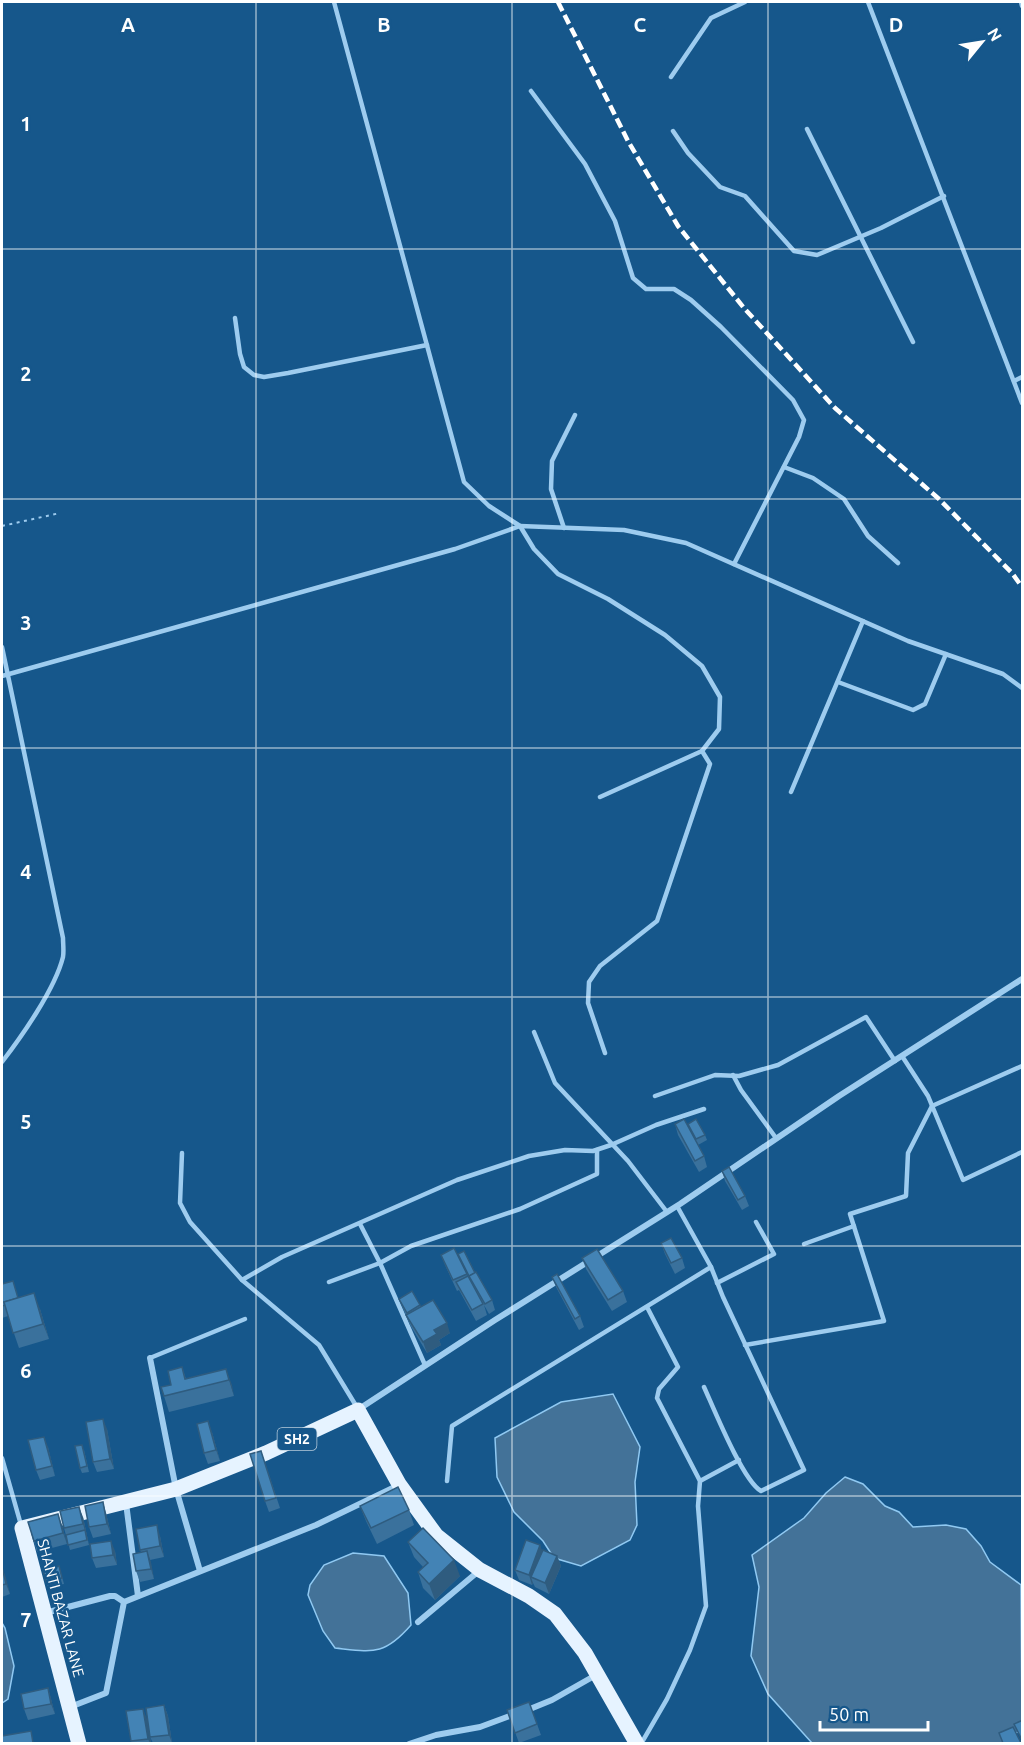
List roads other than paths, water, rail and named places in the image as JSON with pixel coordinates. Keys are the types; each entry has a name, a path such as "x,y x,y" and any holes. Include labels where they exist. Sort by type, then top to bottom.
{"main road":[{"path":"358,1410 399,1485 436,1535 480,1570 529,1596 555,1614 570,1631 639,1743"},
{"name":"SHANTI BAZAR LANE","path":"79,1743 22,1528 126,1503 176,1488 266,1454 358,1410"}],"street":[{"path":"358,1410 425,1365 677,1206 776,1138 1021,980"},
{"path":"150,1358 176,1488 200,1572"},
{"path":"124,1602 316,1525 399,1485"},
{"path":"126,1503 138,1596"},
{"path":"418,1622 480,1570"},
{"path":"44,1613 110,1596 115,1596 124,1602"},
{"path":"70,1707 106,1693 124,1602"},
{"path":"409,1743 436,1735 462,1732 520,1713 552,1700 598,1674"}],"lane":[{"path":"334,2 464,482 489,506 519,526 534,549 558,574 608,599 665,635 702,666 720,697 719,729 702,751 600,797"},
{"path":"671,77 711,18 746,2"},
{"path":"868,2 1023,403"},
{"path":"531,91 585,164 615,221 633,278 646,289 674,289 692,300 793,399 804,420 799,437 734,564"},
{"path":"807,129 913,342"},
{"path":"673,131 688,153 720,187 745,196 794,251 817,255 861,237 944,196"},
{"path":"235,318 244,368 254,375 288,373 428,345"},
{"path":"1014,381 1023,377"},
{"path":"564,528 551,489 552,461 575,415"},
{"path":"784,466 813,478 844,499 868,536 898,563"},
{"path":"4,676 455,549 519,526 624,530 686,543 908,641 1003,674 1023,688"},
{"path":"791,792 863,621"},
{"path":"2,647 4,676 63,938 63,955 49,989 2,1062"},
{"path":"838,682 914,710 922,707 930,695 946,654"},
{"path":"605,1053 588,1003 589,982 600,966 657,921 710,764 702,751"},
{"path":"1021,980 1023,988"},
{"path":"655,1096 715,1075 739,1076 778,1065 866,1017 895,1060"},
{"path":"534,1032 555,1083 628,1161 667,1212"},
{"path":"902,1056 928,1096 963,1180 1023,1152"},
{"path":"745,1344 884,1321 850,1214 906,1196 908,1153 932,1106 1023,1066"},
{"path":"733,1075 741,1090 776,1138"},
{"path":"242,1280 282,1257 457,1180 529,1156 565,1150 597,1150 656,1125 704,1109"},
{"path":"329,1282 380,1263 411,1246 520,1209 597,1174 597,1150"},
{"path":"182,1154 180,1203 190,1222 242,1280 319,1345 358,1410"},
{"path":"677,1206 711,1267 804,1470 761,1491 755,1487 739,1460 704,1387"},
{"path":"717,1283 774,1254 756,1222"},
{"path":"360,1224 380,1263 425,1365"},
{"path":"804,1244 854,1226"},
{"path":"447,1480 452,1426 711,1267"},
{"path":"639,1743 667,1699 690,1650 706,1606 698,1506 700,1480 657,1401 659,1389 678,1367 647,1306"},
{"path":"150,1358 245,1319"},
{"path":"2,1458 22,1528"},
{"path":"700,1480 739,1460"}],"water":[{"path":"613,1394 640,1447 635,1482 637,1525 630,1540 581,1566 554,1558 543,1541 514,1512 497,1477 495,1438 561,1402"},
{"path":"845,1477 863,1484 885,1506 899,1512 913,1527 946,1525 966,1529 981,1546 990,1562 1021,1585 1022,1729 1002,1743 812,1743 768,1694 751,1656 759,1587 752,1555 804,1518 826,1493"},
{"path":"353,1553 384,1556 408,1593 411,1625 393,1642 377,1650 335,1648 323,1631 308,1595 310,1585 324,1565"},
{"path":"2,1623 14,1666 8,1699 2,1703"}],"railway":[{"path":"558,2 628,141 678,226 744,308 835,408 939,499 1012,573 1022,587"}]}
